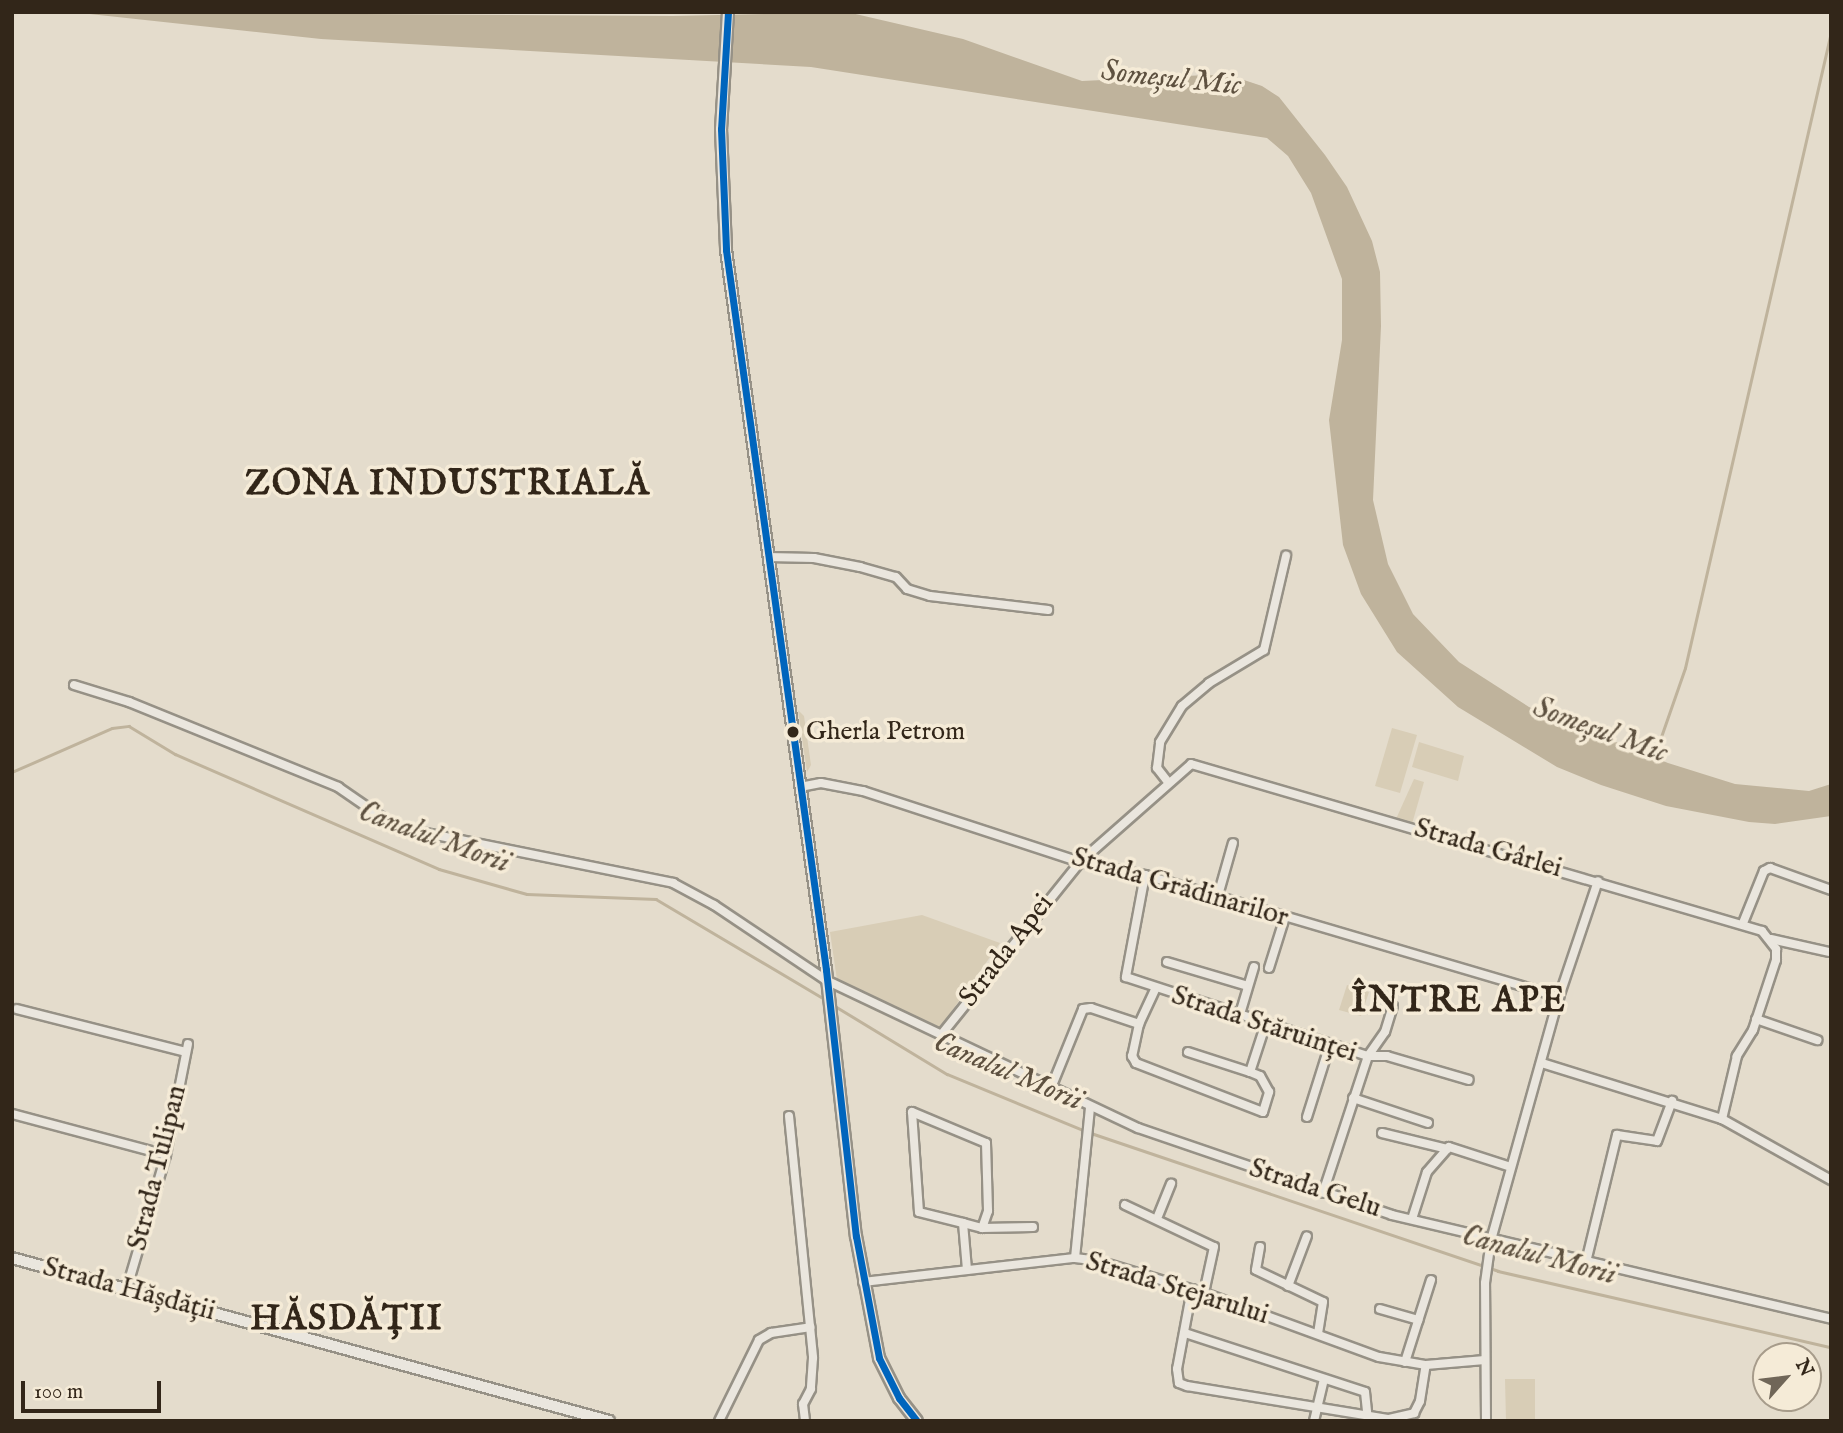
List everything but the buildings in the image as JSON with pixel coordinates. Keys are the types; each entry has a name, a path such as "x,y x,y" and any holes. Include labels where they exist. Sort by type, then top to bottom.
{"main road":[{"path":"728,12 723,213 828,992 863,1282 882,1365 918,1421"},
{"name":"Strada Hășdății","path":"12,1258 126,1291 351,1348 610,1421"}],"street":[{"path":"768,556 814,558 860,567 896,577 907,589 930,596 1048,610"},
{"path":"1168,782 1157,768 1160,742 1182,706 1209,683 1264,650 1286,556"},
{"name":"Strada Gelu","path":"75,685 130,702 338,788 396,827 673,883 714,905 826,979 1090,1108 1323,1193 1491,1240 1831,1319"},
{"name":"Strada Apei","path":"941,1035 1080,862 1191,764"},
{"name":"Strada Gârlei","path":"1191,764 1743,923 1771,939 1829,953"},
{"name":"Strada Grădinarilor","path":"800,787 821,783 863,791 1080,862 1144,875 1217,899 1559,998"},
{"path":"1217,899 1233,843"},
{"path":"1743,923 1764,872 1770,868 1831,890"},
{"name":"Strada Stăruinței","path":"1144,875 1126,977 1155,989 1368,1056 1323,1193"},
{"path":"1486,1421 1485,1283 1491,1240 1559,998 1598,881"},
{"path":"1269,968 1285,918"},
{"path":"1722,1119 1737,1056 1756,1019 1776,949 1771,939"},
{"path":"1167,962 1248,986"},
{"path":"1240,1014 1254,967"},
{"path":"1155,989 1139,1024 1132,1056 1136,1063 1263,1112 1269,1092 1260,1076 1188,1052"},
{"path":"1368,1056 1385,1032 1393,1006"},
{"path":"1051,1088 1083,1009 1091,1008 1139,1024"},
{"name":"Strada Tulipan","path":"17,1009 187,1048 166,1155 126,1291"},
{"path":"1756,1019 1817,1041"},
{"path":"1251,1072 1266,1023"},
{"path":"1307,1117 1330,1044"},
{"path":"1368,1056 1387,1056 1469,1080"},
{"path":"1542,1063 1672,1101 1722,1119 1831,1180"},
{"path":"1353,1098 1429,1122"},
{"path":"1586,1262 1617,1135 1657,1141 1672,1101"},
{"path":"1075,1258 1090,1108"},
{"path":"982,1228 988,1211 986,1143 912,1112 919,1212 982,1228 1033,1227"},
{"path":"12,1114 166,1155"},
{"path":"789,1116 814,1376 803,1404 805,1421"},
{"path":"1382,1133 1511,1167"},
{"path":"1412,1219 1427,1172 1447,1149"},
{"path":"1158,1216 1171,1183"},
{"path":"1125,1205 1158,1216 1214,1247 1204,1293"},
{"path":"963,1223 967,1270"},
{"path":"1288,1286 1307,1236"},
{"path":"1260,1247 1256,1270 1323,1302 1318,1334"},
{"name":"Strada Stejarului","path":"863,1282 1075,1258 1098,1261 1192,1289 1405,1362 1426,1365 1485,1360"},
{"path":"1405,1362 1431,1280"},
{"path":"1192,1289 1177,1369 1179,1383 1316,1410 1367,1412 1389,1419 1413,1413 1420,1401 1426,1365"},
{"path":"1380,1309 1418,1320"},
{"path":"719,1421 759,1340 771,1333 811,1326"},
{"path":"1185,1333 1366,1392 1367,1412"},
{"path":"1314,1421 1324,1379"}],"shaded area":[{"path":"798,710 804,716 811,765 807,772"},
{"path":"1392,728 1417,735 1400,793 1375,786"},
{"path":"1419,742 1464,756 1458,781 1412,767"},
{"path":"1414,779 1424,782 1412,824 1396,819"},
{"path":"922,915 1000,943 939,1029 837,980 830,932"},
{"path":"1347,985 1369,992 1361,1016 1339,1010"},
{"path":"1505,1379 1535,1379 1535,1421 1506,1421"}],"water":[{"name":"Someșul Mic","path":"71,12 673,16 847,12 963,39 1082,81 1207,75 1232,76 1262,86 1279,97 1325,155 1347,187 1372,241 1380,272 1381,326 1373,500 1388,564 1413,614 1459,662 1529,707 1668,763 1735,784 1809,791 1831,784 1831,816 1775,824 1749,822 1666,806 1601,785 1557,767 1458,707 1397,652 1361,594 1343,545 1329,420 1342,340 1342,279 1311,193 1288,156 1267,138 811,67 321,39"}],"waterway":[{"name":"Someșul Mic","path":"1653,760 1685,668 1831,32"},
{"name":"Canalul Morii","path":"12,772 112,728 129,726 175,754 439,869 527,894 656,899 826,1000"},
{"name":"Canalul Morii","path":"835,1006 947,1074 1085,1131"},
{"name":"Canalul Morii","path":"1091,1133 1498,1271 1831,1347"}],"transit line":[{"path":"728,12 721,129 726,250 826,970 856,1236 879,1358 899,1398 917,1421"}],"place":[{"name":"Gherla Petrom","path":"793,732"}],"district":[{"name":"ZONA INDUSTRIALĂ","path":"448,485"},
{"name":"ÎNTRE APE","path":"1459,1002"},
{"name":"HĂSDĂȚII","path":"347,1320"}]}
